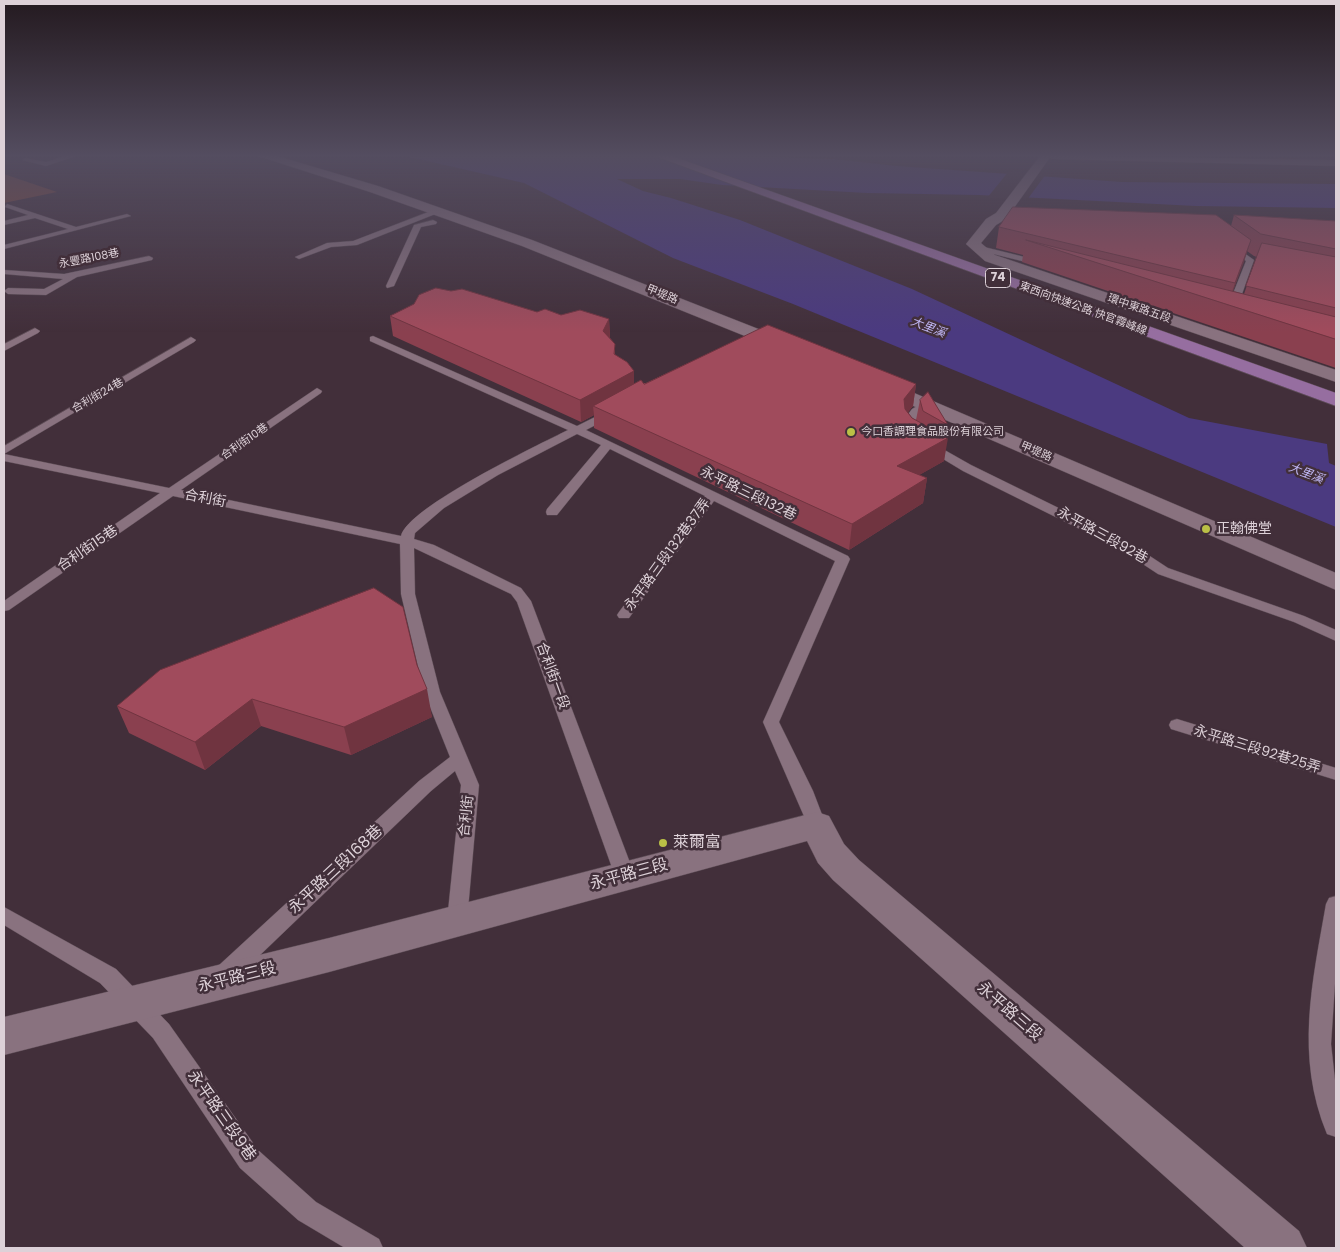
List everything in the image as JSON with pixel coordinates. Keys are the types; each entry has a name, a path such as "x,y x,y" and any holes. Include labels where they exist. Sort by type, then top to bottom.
{"highway":[{"name":"東西向快速公路 快官霧峰線","path":"822,214 1336,400"},
{"name":"東西向快速公路 快官霧峰線","path":"853,214 1336,385"}],"street":[{"name":"甲堤路","path":"447,214 620,278 800,352"},
{"path":"986,214 991,222"},
{"path":"976,247 973,244 991,222 1002,214"},
{"path":"991,222 1010,222"},
{"name":"環中東路五段","path":"976,247 990,258 1336,376"},
{"name":"甲堤路","path":"863,378 1336,582"},
{"name":"永平路三段","path":"4,1036 456,921 817,825 831,853 846,870 1282,1248"}],"lane":[{"path":"30,214 76,229"},
{"path":"299,257 330,245 354,243 445,214"},
{"path":"390,286 418,225 445,214"},
{"path":"4,223 34,216"},
{"path":"4,248 127,216"},
{"path":"1220,237 1254,261 1231,312"},
{"path":"976,247 1052,266"},
{"name":"永豐路108巷","path":"4,272 64,277 149,258"},
{"path":"8,291 46,292 81,273"},
{"path":"1222,310 1240,315"},
{"path":"4,348 36,331"},
{"path":"738,342 755,333"},
{"name":"永平路三段132巷","path":"373,339 608,444 843,559 771,722 804,791 817,825"},
{"name":"合利街24巷","path":"4,451 191,340"},
{"name":"合利街10巷","path":"173,492 317,391"},
{"path":"407,541 409,532 440,505 494,472 578,430 626,403"},
{"name":"永平路三段92巷","path":"926,404 916,411 908,422 909,430 914,437 967,468 1125,546 1163,571 1299,619 1336,636"},
{"path":"552,512 608,444"},
{"name":"合利街","path":"4,458 407,541 408,594 432,692 470,785 456,921"},
{"name":"合利街15巷","path":"4,607 173,492"},
{"name":"永平路三段132巷37弄","path":"624,615 712,495"},
{"name":"合利街一段","path":"407,541 429,548 516,591 524,601 625,876"},
{"name":"永平路三段92巷25弄","path":"1177,725 1336,774"},
{"name":"永平路三段168巷","path":"215,983 425,786 459,759"},
{"path":"1336,904 1322,1001 1318,1060 1331,1114 1336,1125"},
{"name":"永平路三段9巷","path":"4,915 108,976 161,1031 248,1160 307,1211 370,1248"}],"water":[{"name":"大里溪","path":"586,214 723,214 912,289 1189,418 1327,444 1329,463 1336,466 1336,527 793,304 673,258"}],"building":[{"path":"1008,214 1216,215 1251,240 1235,283 999,227"},
{"path":"1234,215 1336,221 1336,249 1261,234"},
{"path":"1026,240 1336,317 1336,339"},
{"path":"1262,243 1336,257 1336,308 1246,286"},
{"path":"436,288 451,291 462,289 537,312 545,309 561,315 580,310 609,319 603,331 615,344 614,354 627,362 634,371 580,400 390,316 414,304 419,295"},
{"path":"768,325 916,384 904,399 905,409 912,418 948,438 897,466 927,478 852,524 593,406 641,380 644,384"},
{"path":"928,392 948,425 923,411 920,400"},
{"path":"374,588 403,607 417,665 427,689 344,727 252,699 195,742 117,706 160,670"}],"place":[{"name":"今口香調理食品股份有限公司","path":"851,432"},
{"name":"正翰佛堂","path":"1206,529"},
{"name":"萊爾富","path":"663,843"}]}
